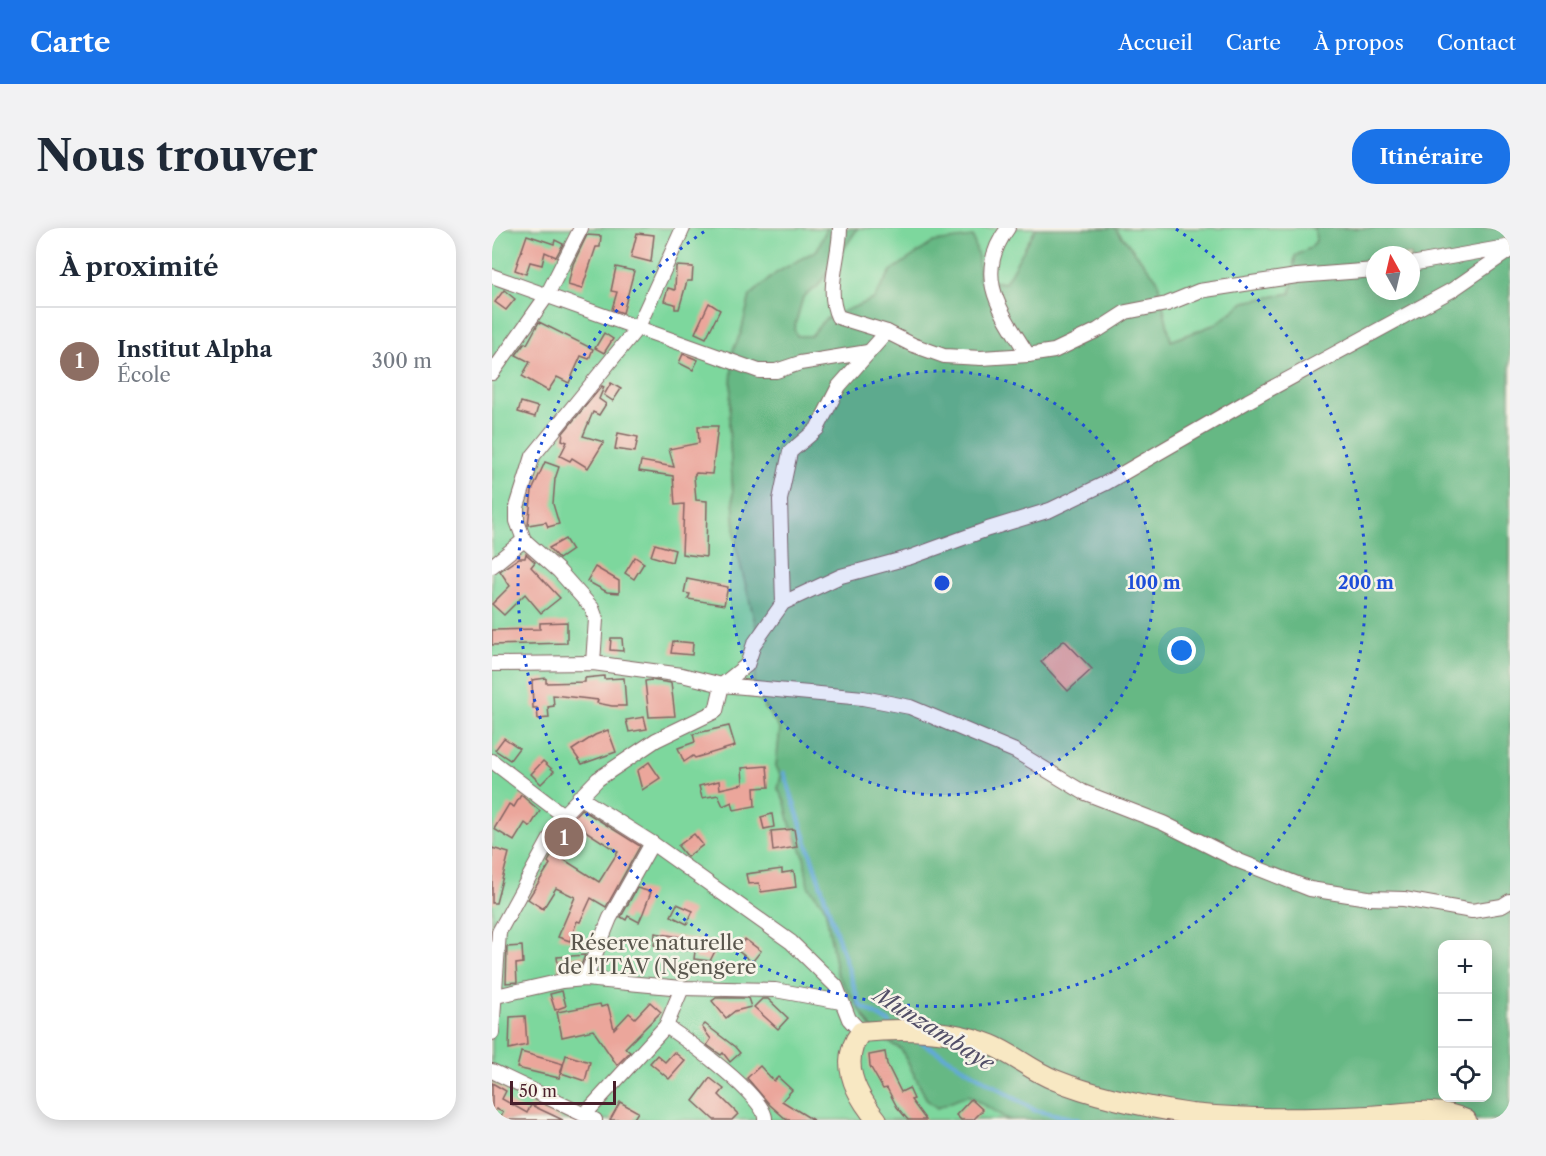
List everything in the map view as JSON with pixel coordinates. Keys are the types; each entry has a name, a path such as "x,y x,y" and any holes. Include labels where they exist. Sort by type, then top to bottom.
{"street":[{"path":"492,373 546,297 581,228"},
{"path":"593,663 596,619 592,608 559,571 524,540 517,521 517,507 533,456 638,327 683,228"},
{"path":"840,228 833,286 835,310 838,317 887,332 913,345 944,356 981,358 1054,351 1098,330 1126,312 1167,304 1199,291 1297,276 1366,271"},
{"path":"1008,228 995,246 990,262 992,283 1000,310 1028,355"},
{"path":"1420,263 1509,252"},
{"path":"492,1033 499,932 563,815 598,779 656,740 716,711 722,685 747,665 754,645 783,603 841,576 911,557 1050,510 1106,483 1248,401 1452,290 1509,252"},
{"path":"492,276 759,371 776,371 800,363 868,352"},
{"path":"783,603 780,500 790,452 817,429 839,386 887,332"},
{"path":"492,566 524,540"},
{"path":"492,664 593,663 682,675 722,685 863,698 910,707 1015,751 1083,792 1163,823 1239,861 1310,889 1368,898 1404,899 1472,910 1502,906 1510,901"},
{"path":"492,762 563,815"},
{"path":"579,797 652,843 791,942 836,986 849,1019 861,1032"},
{"path":"585,979 610,918 652,843"},
{"path":"496,996 562,981 585,979 682,988 775,990 841,1002"},
{"path":"492,1071 590,1117 666,1026 682,988"},
{"path":"666,1026 717,1062 762,1108 765,1120"},
{"path":"861,1032 892,1029 931,1031 991,1045 1054,1080 1136,1103 1192,1114 1232,1119 1426,1112 1452,1113 1466,1120"},
{"path":"861,1032 854,1044 849,1064 861,1100 877,1120"}],"green space":[{"name":"Réserve naturelle de l'ITAV (Ngengere","path":"492,228 827,228 817,250 776,273 750,296 741,333 733,350 729,426 736,547 762,650 754,679 755,694 780,729 776,766 781,776 778,789 785,802 790,824 804,856 808,886 825,907 837,974 876,1035 901,1049 927,1100 937,1108 968,1095 1009,1120 492,1120"},
{"path":"827,228 858,228 818,286 803,297 794,329 797,336 811,336 825,319 874,299 891,271 934,242 973,237 978,257 979,280 1005,283 1036,228 1115,228 1157,279 1171,341 1216,324 1245,302 1291,293 1295,256 1310,248 1316,241 1315,229 1310,228 1510,228 1510,236 1500,239 1510,253 1510,1120 1009,1120 968,1095 937,1108 927,1100 901,1049 876,1035 837,974 825,907 808,886 804,856 790,824 785,802 778,789 781,776 776,766 780,729 755,694 754,679 762,650 736,547 729,426 733,350 741,333 750,296 776,273 817,250"},
{"path":"858,228 1036,228 1005,283 979,280 978,257 934,242 891,271 874,299 825,319 811,336 797,336 794,329 803,297 818,286"},
{"path":"1115,228 1310,228 1315,229 1316,241 1310,248 1295,256 1291,293 1245,302 1216,324 1171,341 1157,279"}],"building":[{"path":"637,233 654,235 651,262 631,257"},
{"path":"527,235 554,244 555,240 563,244 556,257 545,252 542,265 530,262 526,274 515,270"},
{"path":"587,235 601,236 600,247 596,247 582,289 568,285 573,264"},
{"path":"676,266 693,267 692,281 687,281 679,309 675,309 675,304 664,301 668,288 675,290"},
{"path":"616,267 634,271 623,313 612,309 617,292 611,291"},
{"path":"504,290 515,299 506,310 495,302"},
{"path":"709,303 720,310 706,338 695,333"},
{"path":"539,322 593,349 589,359 581,356 569,383 557,377 548,391 522,376 530,362 516,355 525,343 527,344"},
{"path":"604,333 613,339 604,353 595,348"},
{"path":"683,354 698,360 693,370 679,363"},
{"path":"611,383 621,389 613,401 604,395"},
{"path":"602,386 604,387 599,399 606,404 599,415 593,412 583,436 604,442 588,468 572,458 570,461 560,456 567,442 562,440 563,433"},
{"path":"521,402 538,407 535,417 518,412"},
{"path":"698,426 718,426 712,474 696,473 694,476 696,500 707,501 706,557 682,554 684,504 675,505 673,476 639,471 641,461 674,467 669,449 699,443"},
{"path":"618,433 638,437 635,452 615,449"},
{"path":"545,462 559,467 555,479 553,504 559,524 548,527 546,522 528,525 532,491"},
{"path":"565,539 572,550 559,559 549,548"},
{"path":"655,544 675,550 672,562 651,556"},
{"path":"526,554 535,562 531,567 560,598 541,613 525,594 504,615 492,604 510,586 500,571 519,558 525,558"},
{"path":"635,557 644,563 634,579 625,573"},
{"path":"595,567 619,581 619,593 607,592 587,581"},
{"path":"687,579 728,587 724,605 688,599 690,594 684,593"},
{"path":"567,622 567,643 492,645 492,630 540,629 540,623"},
{"path":"611,638 622,638 623,651 610,650"},
{"path":"1064,640 1092,669 1068,691 1041,662"},
{"path":"673,641 693,643 692,655 671,653"},
{"path":"604,676 604,679 624,678 626,706 612,706 597,703 598,700 553,695 554,706 548,707 549,718 538,719 537,708 533,708 532,680 546,678 546,683 585,682 585,678"},
{"path":"645,681 671,683 675,716 649,717"},
{"path":"644,717 647,729 629,732 626,720"},
{"path":"729,726 735,746 695,758 693,756 684,762 678,748 695,742 693,734"},
{"path":"608,730 616,752 582,764 572,750 595,735"},
{"path":"504,738 519,748 510,760 495,750"},
{"path":"543,761 554,771 541,784 531,774"},
{"path":"649,762 660,778 642,790 637,771"},
{"path":"767,766 769,787 754,788 755,806 734,810 732,802 723,806 718,795 702,798 699,786 719,781 720,789 743,784 742,768"},
{"path":"521,795 540,811 530,827 525,823 514,841 494,829 509,804 514,807"},
{"path":"581,809 640,846 606,907 591,898 580,922 577,921 570,941 558,937 575,897 556,888 543,909 528,899 550,864 548,862 569,824 580,831 563,859 599,882 618,852 587,832 574,817"},
{"path":"772,814 774,827 764,829 761,817"},
{"path":"794,829 797,847 773,851 771,831"},
{"path":"694,834 703,845 687,857 678,846"},
{"path":"492,848 509,853 496,903 492,903"},
{"path":"782,869 782,873 794,871 796,887 761,892 759,883 748,884 746,874"},
{"path":"637,888 651,892 639,922 628,916 626,920 621,917"},
{"path":"677,904 693,911 687,924 671,916"},
{"path":"655,933 719,943 710,961 694,959 695,951 654,945"},
{"path":"745,939 761,951 752,962 737,950"},
{"path":"522,946 523,963 516,964 517,982 506,983 507,947"},
{"path":"585,955 579,971 559,973 557,957"},
{"path":"562,991 566,1006 555,1010 550,994"},
{"path":"716,998 748,998 751,1007 735,1011 726,1018 712,1001"},
{"path":"762,999 768,999 788,1018 778,1029 754,1007"},
{"path":"650,1002 661,1012 625,1048 630,1052 617,1065 593,1030 562,1037 557,1012 600,1004 601,1007 608,1005 614,1029 629,1013 635,1018"},
{"path":"525,1016 527,1045 509,1049 510,1017"},
{"path":"705,1024 740,1053 730,1062 723,1053 721,1055 707,1045 711,1039 702,1027"},
{"path":"521,1052 563,1064 559,1078 517,1068"},
{"path":"674,1052 685,1061 669,1079 650,1063 657,1055 665,1062"},
{"path":"885,1052 887,1064 901,1092 909,1088 914,1099 911,1100 926,1120 908,1120 897,1107 887,1088 883,1089 870,1066 869,1055"},
{"path":"566,1055 590,1062 585,1081 561,1073"},
{"path":"760,1066 774,1081 778,1077 792,1090 782,1101 813,1120 787,1120 770,1105 747,1078"},
{"path":"710,1078 724,1089 719,1095 738,1114 732,1120 714,1120 693,1101"},
{"path":"492,1083 506,1091 502,1099 527,1113 531,1105 563,1120 499,1120 503,1112 496,1109 492,1118"},
{"path":"971,1099 983,1110 973,1120 961,1120 956,1115"},
{"path":"620,1102 638,1112 633,1120 610,1120"}],"waterway":[{"name":"Munzambaye","path":"784,773 860,1005 890,1023"},
{"name":"Munzambaye","path":"916,1039 1034,1110 1080,1120"}],"place":[{"name":"Institut Alpha","path":"564,837"}]}
